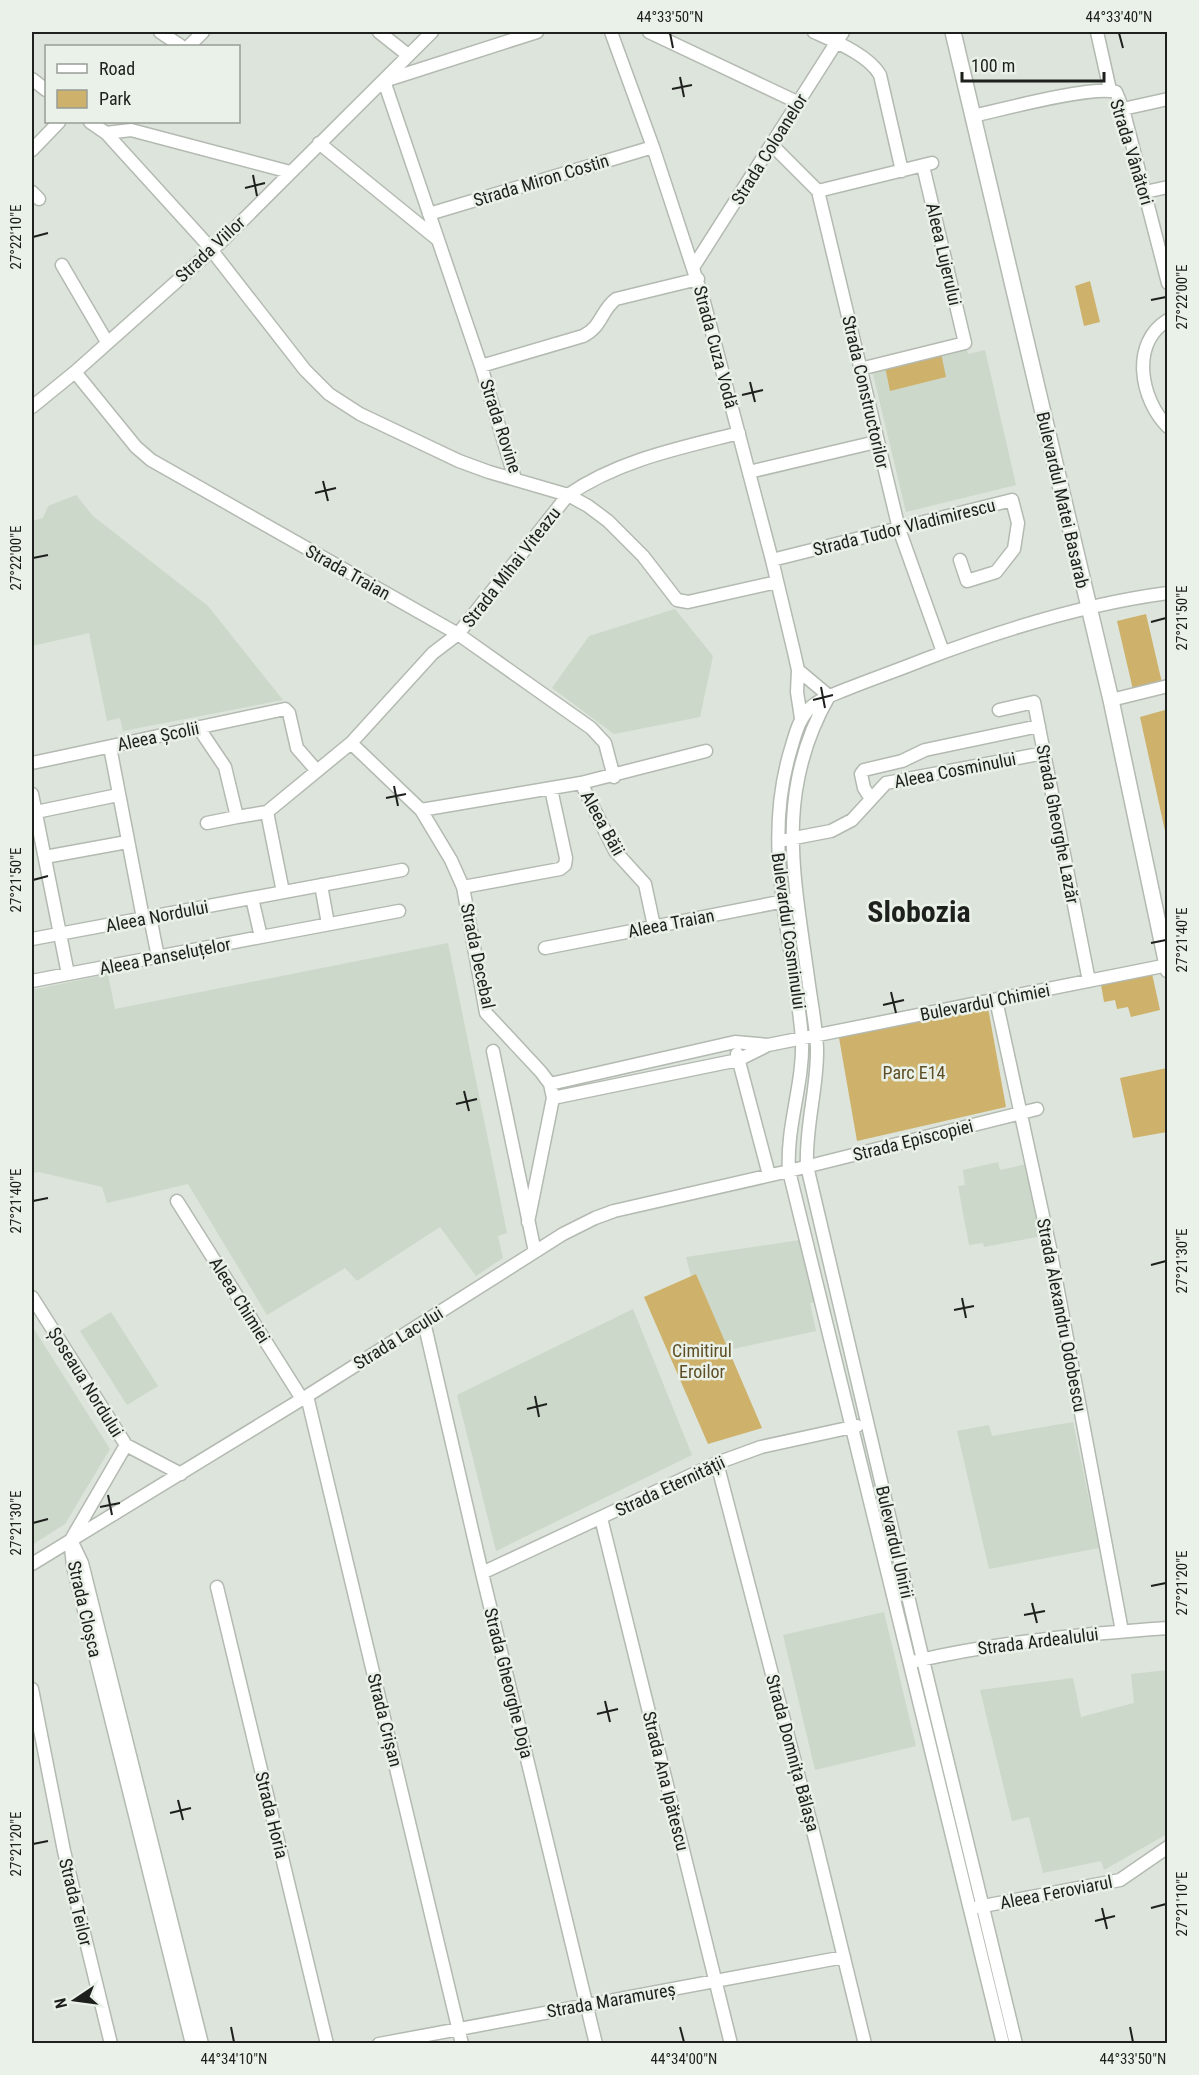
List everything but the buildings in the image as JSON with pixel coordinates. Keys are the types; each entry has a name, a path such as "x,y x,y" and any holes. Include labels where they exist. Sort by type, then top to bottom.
{"main road":[{"name":"Bulevardul Matei Basarab","path":"953,32 1111,700 1167,967"}],"street":[{"path":"160,32 180,45"},
{"path":"190,45 203,32"},
{"path":"379,32 408,56"},
{"name":"Strada Viilor","path":"32,407 75,372 212,250 432,32"},
{"path":"384,81 537,32"},
{"name":"Strada Cuza Vodă","path":"611,32 698,279 772,560 798,670 797,692 801,718"},
{"path":"649,32 797,102"},
{"path":"772,145 818,191 902,171 880,75 876,67 841,37 814,32"},
{"path":"1097,32 1110,90"},
{"name":"Strada Coloanelor","path":"694,266 797,102 841,37"},
{"path":"32,79 45,89"},
{"name":"Strada Rovine","path":"384,81 481,366 515,479 568,495 608,520 643,556 677,600 681,602 777,582"},
{"name":"Strada Vânători","path":"973,116 1081,93 1110,90 1116,92 1124,109 1167,283"},
{"path":"1124,109 1167,99"},
{"path":"32,150 58,123"},
{"path":"91,123 106,133 212,250 305,370 329,394 360,414 435,451 489,472 515,479"},
{"path":"106,133 116,123"},
{"path":"106,133 131,130 290,172"},
{"path":"319,143 438,240"},
{"name":"Strada Miron Costin","path":"429,214 653,147"},
{"name":"Aleea Lujerului","path":"860,369 965,342 928,164 902,171"},
{"path":"1145,192 1167,187"},
{"name":"Strada Constructorilor","path":"818,191 876,442 899,529 943,652"},
{"path":"62,265 107,342"},
{"path":"481,366 594,331 610,303 616,298 698,279"},
{"path":"1167,320 1150,335 1144,350 1144,374 1148,392 1154,408 1167,427"},
{"name":"Strada Traian","path":"75,372 136,447 151,460 458,634 599,736 609,753 614,777"},
{"name":"Strada Mihai Viteazu","path":"267,812 351,743 433,653 458,634 568,495 590,480 649,456 739,433"},
{"path":"749,472 876,442"},
{"name":"Strada Tudor Vladimirescu","path":"772,560 1012,500 1018,523 1014,549 996,573 966,581 960,560"},
{"path":"801,718 815,704 829,696 943,652 1088,608 1167,593"},
{"path":"798,670 829,696"},
{"path":"1111,700 1167,686"},
{"name":"Bulevardul Cosminului","path":"816,1036 797,899 792,838 794,802 800,768 813,727 829,696"},
{"name":"Strada Gheorghe Lazăr","path":"999,710 1034,702 1089,981"},
{"name":"Aleea Școlii","path":"32,763 285,709 289,713 297,748 317,771"},
{"name":"Bulevardul Cosminului","path":"801,718 783,783 777,841 782,901 802,1039"},
{"path":"871,799 861,774 864,770 902,761 925,750 1039,726"},
{"path":"198,727 225,767 237,817"},
{"name":"Strada Decebal","path":"351,743 421,810 451,860 463,887 486,1013 504,1030 550,1084 553,1098 528,1222"},
{"path":"110,747 127,842 158,957"},
{"name":"Aleea Băii","path":"421,810 614,777 706,751"},
{"name":"Aleea Cosminului","path":"777,841 831,831 852,820 886,783 1044,753"},
{"name":"Aleea Băii","path":"581,783 615,851 645,884 654,926"},
{"path":"463,887 560,869 565,865 566,858 551,789"},
{"path":"32,794 68,974"},
{"path":"36,812 118,795"},
{"path":"207,823 267,812 283,892"},
{"path":"45,857 127,842"},
{"name":"Aleea Nordului","path":"32,939 402,870"},
{"path":"321,885 328,924"},
{"path":"252,898 261,938"},
{"name":"Aleea Traian","path":"545,948 797,899"},
{"name":"Aleea Panseluțelor","path":"32,981 399,911"},
{"name":"Bulevardul Chimiei","path":"550,1084 735,1042 768,1045 1167,967"},
{"name":"Strada Alexandru Odobescu","path":"996,1000 1050,1248 1122,1631"},
{"name":"Bulevardul Unirii","path":"816,1036 817,1055 807,1137 807,1166 1016,2043"},
{"name":"Bulevardul Unirii","path":"802,1039 802,1057 788,1144 789,1171 1003,2043"},
{"path":"735,1042 769,1175"},
{"name":"Bulevardul Chimiei","path":"553,1098 738,1060 768,1045"},
{"name":"Strada Decebal","path":"493,1051 535,1252"},
{"name":"Strada Episcopiei","path":"789,1171 1037,1110"},
{"name":"Strada Lacului","path":"32,1564 305,1398 569,1231 594,1218 614,1211 789,1171"},
{"name":"Aleea Chimiei","path":"177,1201 305,1398"},
{"name":"Șoseaua Nordului","path":"32,1297 126,1445 181,1474"},
{"name":"Strada Gheorghe Doja","path":"424,1322 482,1573 596,2043"},
{"name":"Strada Crișan","path":"305,1398 462,2043"},
{"name":"Strada Eternității","path":"482,1573 717,1463 761,1447 867,1424"},
{"path":"71,1540 126,1445"},
{"name":"Strada Domnița Bălașa","path":"717,1463 813,1829 865,2043"},
{"name":"Strada Ana Ipătescu","path":"601,1518 731,2043"},
{"name":"Strada Cloșca","path":"71,1540 73,1566 192,2043"},
{"name":"Strada Cloșca","path":"71,1540 82,1563 202,2043"},
{"name":"Strada Horia","path":"217,1587 327,2043"},
{"name":"Strada Ardealului","path":"909,1663 973,1649 1122,1631 1167,1628"},
{"name":"Strada Teilor","path":"32,1689 64,1851 111,2043"},
{"name":"Aleea Feroviarul","path":"970,1909 1120,1880 1167,1847"},
{"name":"Strada Maramureș","path":"379,2043 844,1957"}],"shaded area":[{"path":"966,346 968,354 985,350 1016,485 906,512 872,370"},
{"path":"76,495 93,516 208,606 283,700 123,731 120,718 107,721 89,633 32,646 32,521 43,518 48,506"},
{"path":"675,609 713,656 700,717 614,734 552,688 589,636"},
{"path":"448,943 507,1233 498,1236 503,1258 476,1276 440,1227 357,1281 345,1268 267,1315 188,1184 107,1203 102,1187 39,1172 32,1173 32,990 108,974 115,1009"},
{"path":"998,1162 1000,1170 1027,1164 1042,1236 984,1247 983,1243 969,1245 958,1186 965,1185 963,1170"},
{"path":"800,1240 816,1302 810,1303 816,1331 728,1350 696,1274 691,1276 686,1257"},
{"path":"633,1309 692,1455 496,1551 457,1395"},
{"path":"111,1312 158,1386 127,1405 80,1331"},
{"path":"32,1326 110,1449 65,1524 32,1545"},
{"path":"1073,1422 1099,1548 989,1569 957,1431 989,1425 992,1436"},
{"path":"884,1612 916,1746 815,1770 783,1635"},
{"path":"1167,1670 1167,1834 1104,1870 1101,1861 1043,1873 1029,1817 1012,1821 980,1690 1073,1678 1081,1717 1134,1703 1131,1674"}],"green space":[{"path":"1090,281 1100,322 1084,326 1075,286"},
{"path":"941,353 946,377 890,391 885,367"},
{"path":"1146,614 1163,687 1134,694 1117,621"},
{"path":"1165,710 1168,720 1167,840 1140,717"},
{"path":"1151,969 1160,1010 1131,1017 1128,1007 1117,1009 1115,1000 1104,1002 1100,979"},
{"name":"Parc E14","path":"987,1002 1006,1107 857,1141 838,1032"},
{"path":"1167,1068 1167,1132 1133,1138 1120,1078"},
{"name":"Cimitirul Eroilor","path":"696,1274 762,1428 708,1444 644,1297"}],"district":[{"name":"Slobozia","path":"919,911"}]}
